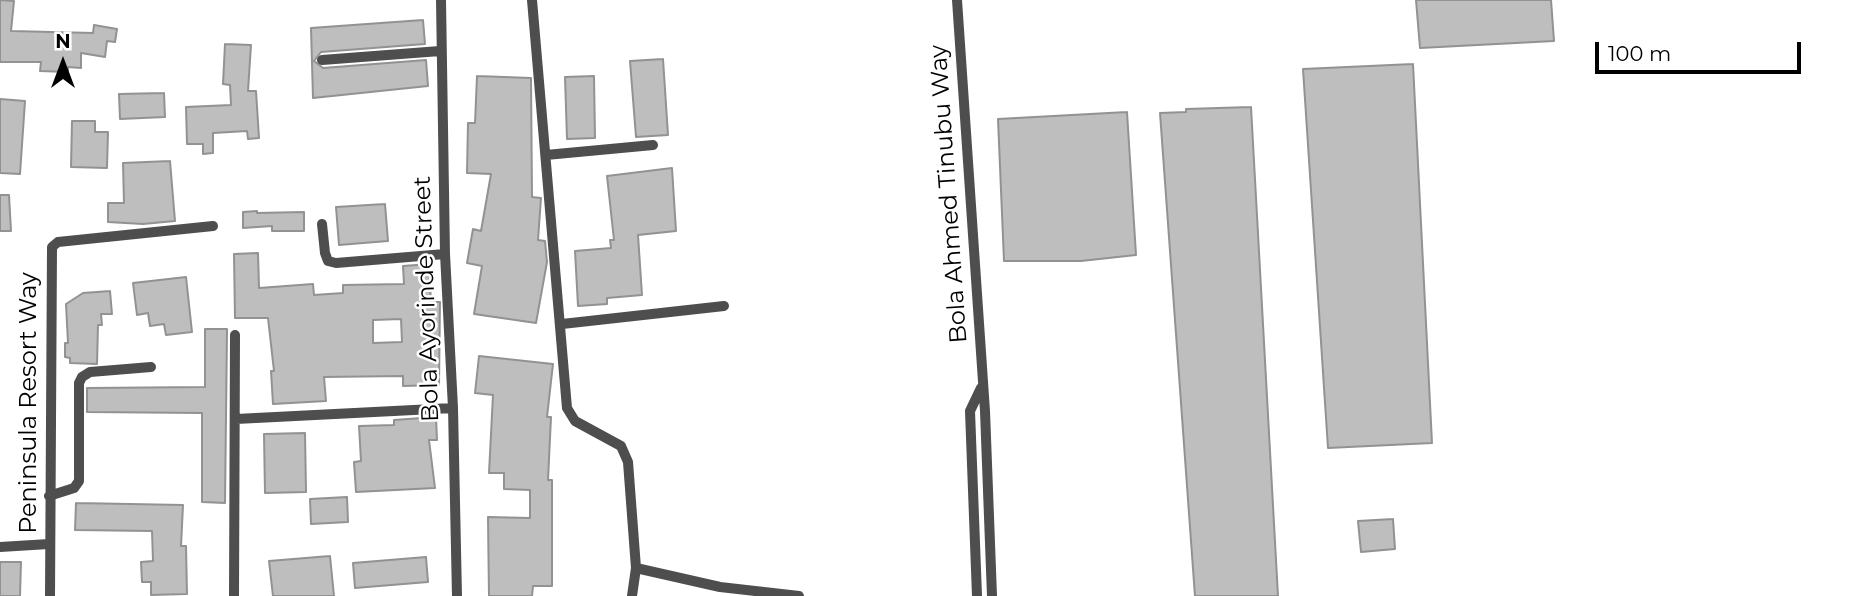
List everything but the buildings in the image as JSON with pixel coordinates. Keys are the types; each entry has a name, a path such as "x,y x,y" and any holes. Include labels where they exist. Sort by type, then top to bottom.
{"street":[{"name":"Bola Ayorinde Street","path":"440,0 445,254 453,408 457,596"},
{"path":"532,0 568,408 575,421 621,446 628,462 636,568 632,596"},
{"name":"Bola Ahmed Tinubu Way","path":"957,0 983,385 992,596"},
{"path":"322,60 440,51"},
{"path":"545,155 653,145"},
{"path":"322,224 328,261 445,254"},
{"name":"Peninsula Resort Way","path":"50,596 52,247 58,242 213,226"},
{"path":"562,324 724,306"},
{"path":"234,335 234,596"},
{"path":"50,496 74,488 79,481 79,383 82,377 90,372 151,367"},
{"path":"977,596 970,411 983,385"},
{"path":"236,419 453,408"},
{"path":"0,547 50,544"},
{"path":"636,568 720,586 799,596"}]}
